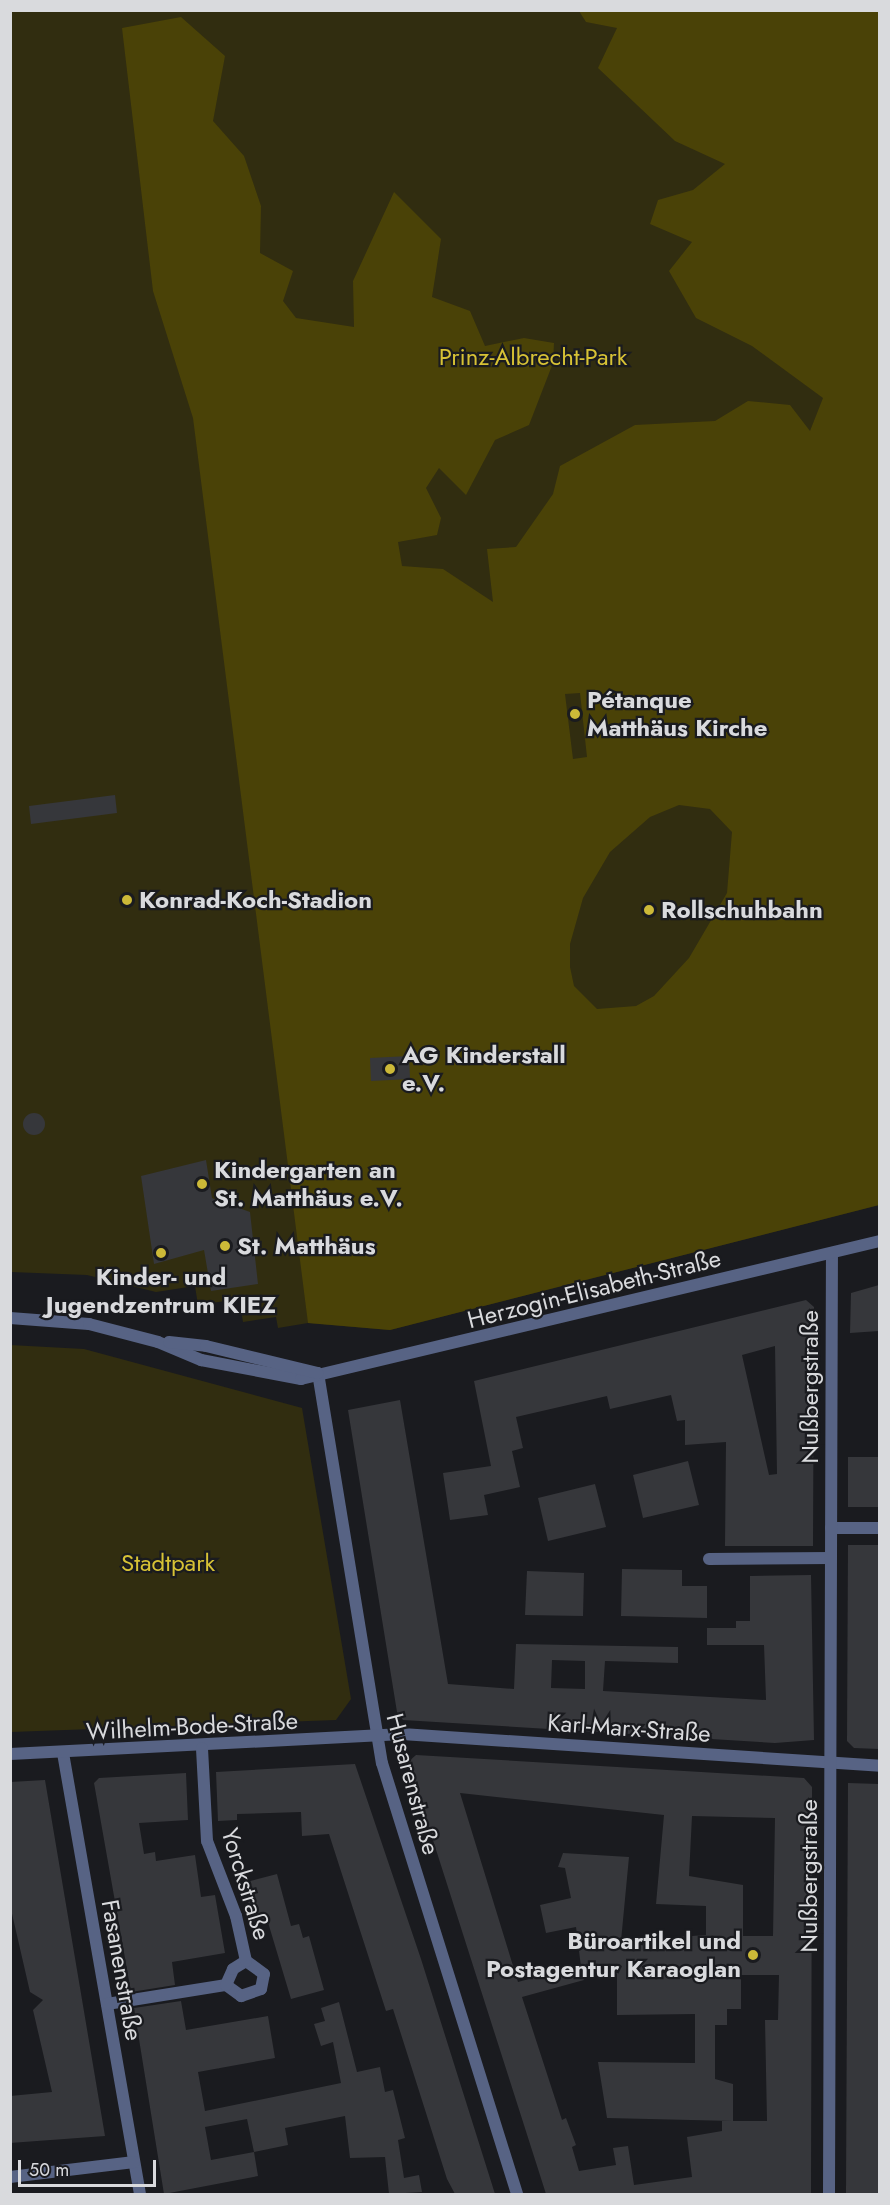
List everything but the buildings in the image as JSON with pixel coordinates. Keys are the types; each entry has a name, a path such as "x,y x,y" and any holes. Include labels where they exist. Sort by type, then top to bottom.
{"street":[{"name":"Herzogin-Elisabeth-Straße","path":"10,1318 89,1324 158,1342 260,1375 301,1379 318,1373 431,1351 879,1241"},
{"name":"Nußbergstraße","path":"829,2194 832,1253"},
{"name":"Herzogin-Elisabeth-Straße","path":"158,1342 206,1346 318,1373"},
{"name":"Husarenstraße","path":"318,1373 376,1737 517,2194"},
{"path":"831,1528 879,1528"},
{"path":"709,1559 831,1558"},
{"name":"Wilhelm-Bode-Straße","path":"10,1754 202,1748 376,1737"},
{"name":"Karl-Marx-Straße","path":"376,1737 879,1766"},
{"name":"Yorckstraße","path":"107,2004 226,1985 241,1996 261,1989 264,1974 246,1961 236,1916 207,1841 202,1748"},
{"name":"Fasanenstraße","path":"63,1753 140,2194"},
{"name":"Yorckstraße","path":"226,1985 233,1969 246,1961"},
{"path":"10,2177 134,2162"}],"green space":[{"name":"Prinz-Albrecht-Park","path":"10,11 879,11 879,1205 390,1330 308,1323 278,1328 276,1317 243,1322 239,1299 198,1305 195,1286 156,1292 87,1275 11,1272"},
{"name":"Prinz-Albrecht-Park","path":"579,11 879,11 879,1205 390,1330 308,1323 193,418 153,291 122,28 181,17 225,56 213,121 244,156 261,206 260,253 293,271 283,301 296,318 354,327 353,281 394,192 441,239 432,297 470,311 485,346 524,338 554,343 553,363 529,425 495,440 466,495 439,468 426,488 441,518 437,535 398,542 402,566 443,569 493,602 487,549 516,547 553,494 560,466 635,425 715,421 748,401 790,405 810,431 823,398 752,346 696,318 669,271 692,242 650,224 658,200 693,190 725,164 675,141 598,68 617,28 586,22","holes":["580,693 587,757 573,759 565,694","679,805 710,809 732,832 727,893 689,958 654,996 636,1006 597,1009 574,986 570,967 570,944 583,898 610,852 650,817"]},
{"name":"Stadtpark","path":"10,1345 84,1349 302,1408 351,1699 336,1720 11,1732"}],"place":[{"name":"Pétanque Matthäus Kirche","path":"575,714"},
{"name":"Konrad-Koch-Stadion","path":"127,900"},
{"name":"Rollschuhbahn","path":"649,910"},
{"name":"AG Kinderstall e.V.","path":"390,1069"},
{"name":"Kindergarten an St. Matthäus e.V.","path":"202,1184"},
{"name":"St. Matthäus","path":"225,1246"},
{"name":"Kinder- und Jugendzentrum KIEZ","path":"161,1253"},
{"name":"Büroartikel und Postagentur Karaoglan","path":"753,1955"}]}
